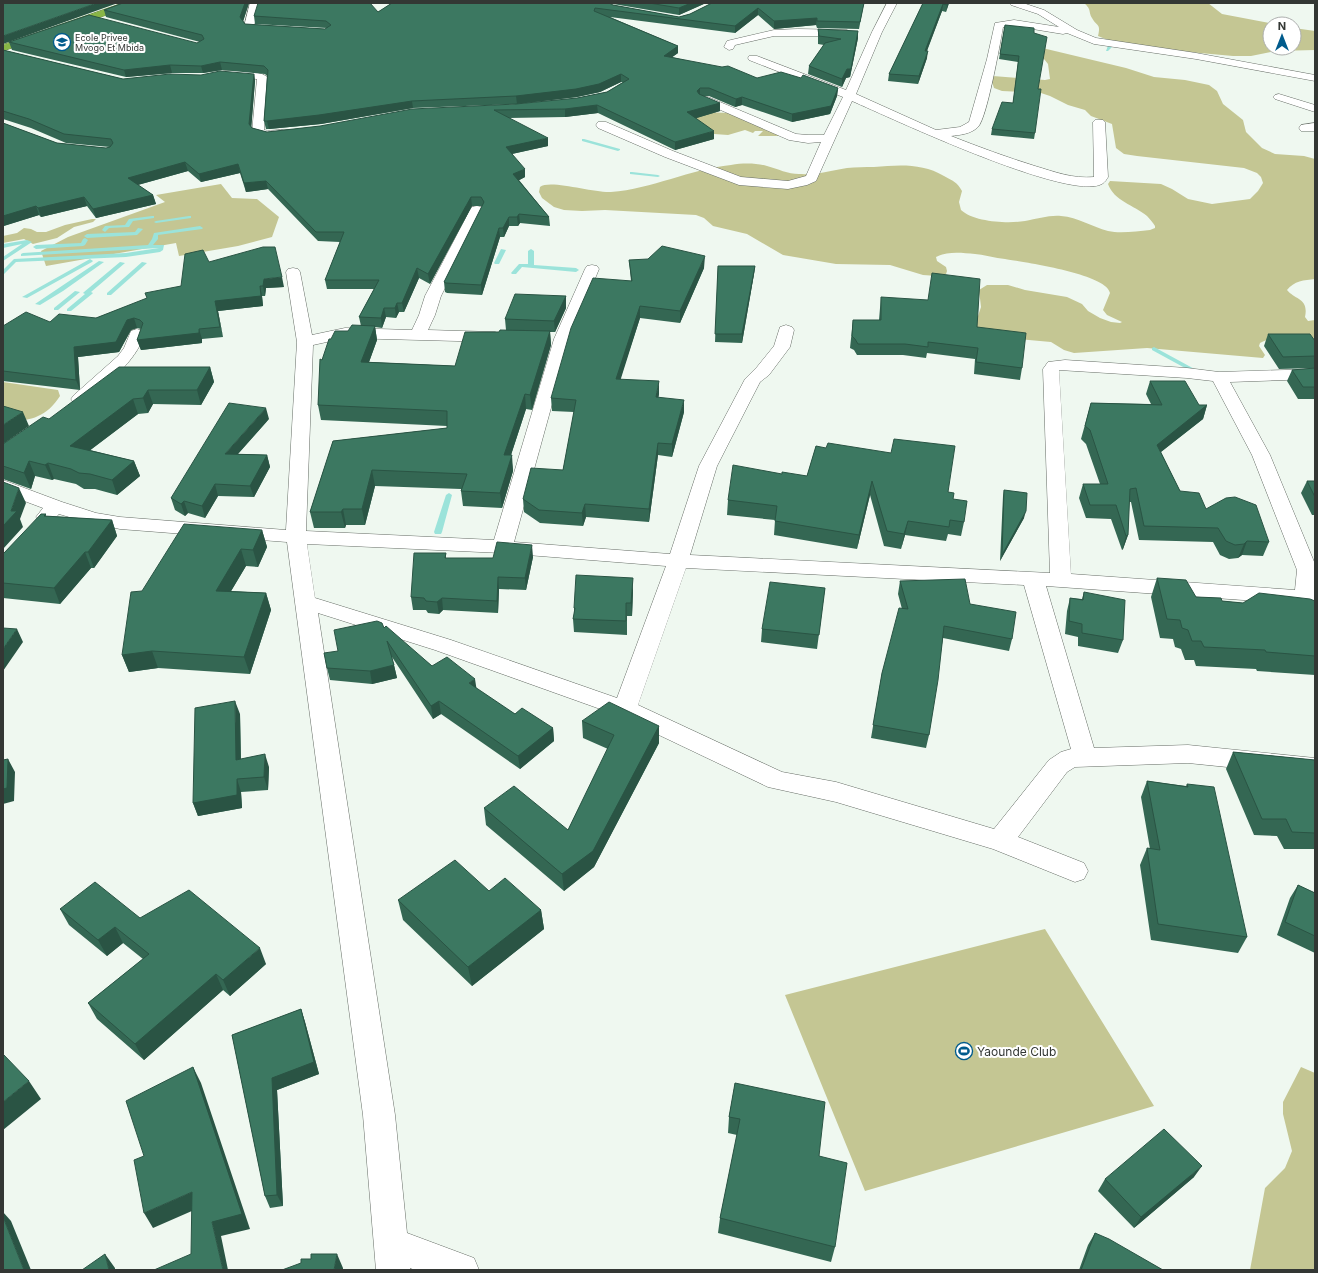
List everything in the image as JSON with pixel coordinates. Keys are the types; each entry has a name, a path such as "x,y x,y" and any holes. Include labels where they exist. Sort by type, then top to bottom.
{"highway":[{"path":"3,40 110,3"},
{"path":"3,48 132,3"}],"street":[{"path":"255,3 249,27 255,29 286,30"},
{"path":"602,126 739,181 788,185 802,182 810,178 849,95 868,34 892,3"},
{"path":"1014,3 1047,15 1074,32 1094,40 1196,56 1315,78"},
{"path":"90,17 105,22"},
{"path":"934,133 964,130 972,127 975,123 992,59 998,25 1014,23 1074,32"},
{"path":"729,47 731,43 774,33 828,32 868,34"},
{"path":"3,52 17,55"},
{"path":"753,58 849,95 934,133 1002,160 1066,180 1080,182 1098,181 1102,176 1099,122"},
{"path":"212,76 228,74 263,78 258,132 269,135 299,132"},
{"path":"1279,97 1315,109"},
{"path":"704,99 793,137 808,139 828,138"},
{"path":"418,334 427,315 432,296 477,210"},
{"path":"502,547 554,338 592,269"},
{"path":"293,272 305,342 296,537 379,1115 392,1257 462,1270"},
{"path":"625,709 678,561 708,466 753,379 763,371 782,347 786,330"},
{"path":"71,407 124,359 132,348 137,334"},
{"path":"305,342 325,336 346,334 418,334 509,337"},
{"path":"1061,580 1051,369 1054,366 1065,365 1187,373 1219,377 1315,374"},
{"path":"3,486 55,506 93,518 120,523 296,537 502,547 678,561 1033,578 1312,601 1307,581 1307,570 1261,455 1219,377"},
{"path":"34,529 55,506"},
{"path":"1033,578 1085,757"},
{"path":"306,602 443,645 625,709 777,780 836,792 1000,841 1075,871"},
{"path":"1000,841 1058,766 1070,758 1188,754 1315,767"}],"green space":[{"path":"1084,3 1208,3 1222,14 1262,22 1262,54 1251,56 1233,56 1156,49 1108,40 1098,36 1099,27 1092,18 1088,7"},
{"path":"1302,29 1315,31 1315,50 1302,50"},
{"path":"1003,44 1034,46 1126,68 1154,77 1185,80 1209,85 1217,91 1223,104 1243,120 1246,132 1262,148 1275,154 1304,156 1315,159 1315,279 1296,283 1287,290 1303,303 1306,311 1305,317 1308,321 1315,320 1315,340 1279,338 1265,341 1260,343 1259,346 1265,355 1263,358 1147,348 1074,353 1064,350 1051,342 970,332 974,317 978,316 981,307 979,290 987,285 1008,285 1025,290 1067,297 1082,304 1088,311 1100,318 1111,322 1122,322 1107,315 1103,310 1110,293 1105,286 1095,280 1080,275 1029,263 979,254 960,253 950,253 936,257 937,261 946,267 947,271 946,274 937,276 923,275 890,265 836,264 783,255 747,234 713,226 704,218 696,215 605,210 564,210 554,207 542,198 539,192 540,187 545,185 562,185 603,192 626,190 701,170 740,164 758,164 795,174 812,174 850,168 910,166 936,172 954,182 962,191 959,202 961,210 982,220 1018,222 1061,216 1073,218 1108,231 1124,232 1150,230 1155,228 1155,226 1142,212 1115,195 1108,184 1110,181 1161,184 1188,199 1212,204 1250,199 1263,183 1261,177 1257,173 1244,168 1124,154 1116,148 1112,124 1091,116 1085,110 1068,105 1041,93 1002,91 994,88 991,79 993,76 1045,80 1050,79 1048,64 1044,59 1000,46"},
{"path":"704,112 729,113 790,136 758,136 763,131 755,131 753,133 745,130 728,135 714,134 647,120"},
{"path":"221,184 232,198 257,199 279,217 272,237 238,246 179,256 176,243 46,266 41,251 68,237 165,202 156,195"},
{"path":"96,219 93,222 74,227 57,238 33,244 24,239 3,243 3,236 17,233 24,228 37,232 46,232 65,225"},
{"path":"3,382 58,390 60,396 49,409 36,417 20,421 3,421"},
{"name":"Yaounde Club","path":"1045,929 1154,1106 865,1191 785,995"},
{"path":"1301,1067 1315,1073 1315,1270 1250,1270 1265,1188 1285,1168 1292,1151 1283,1114 1283,1102"}],"building":[{"path":"3,3 97,3 3,36"},
{"path":"123,3 245,3 240,17 245,24 325,29 331,25 326,21 254,16 258,3 370,3 378,12 392,3 609,3 679,17 690,14 712,3 864,3 860,22 817,21 817,18 774,21 758,8 735,26 595,8 594,11 678,46 664,56 722,67 728,66 757,78 781,72 801,78 803,75 838,88 831,106 792,114 742,97 736,99 709,88 700,88 697,91 699,94 720,103 687,112 714,131 675,142 597,105 565,109 494,110 548,138 506,147 525,169 513,174 549,217 519,214 517,217 509,217 503,228 499,228 481,285 446,283 444,282 484,202 481,197 471,197 428,274 417,268 402,303 397,303 395,308 384,308 381,318 359,317 379,280 325,280 344,232 316,232 266,181 244,183 238,164 199,174 185,162 128,178 153,195 93,209 84,197 38,208 36,206 3,216 3,123 57,143 106,148 110,147 113,143 111,139 64,134 29,119 3,111 3,50 123,79 170,74 201,75 220,71 254,74 249,124 252,128 267,132 320,126 412,109 516,104 577,98 607,92 629,79 621,74 599,84 576,89 516,96 412,101 319,115 264,121 268,70 264,66 220,62 201,66 170,65 124,70 9,42 89,15 197,43 204,39 202,35 104,10"},
{"path":"649,3 691,3 679,8"},
{"path":"923,3 947,3 947,5 943,4 925,51 928,51 919,76 889,74"},
{"path":"1005,25 1034,28 1034,33 1047,37 1038,89 1041,89 1035,133 992,129 1002,102 1013,103 1019,56 1000,54"},
{"path":"818,29 858,31 851,69 847,69 842,79 809,66 825,43 841,39 819,36"},
{"path":"662,246 705,256 680,311 640,306 616,379 659,381 656,397 684,400 672,444 658,443 649,509 585,504 582,513 539,510 523,499 531,468 563,470 576,400 551,398 571,328 593,278 632,281 629,260 648,259"},
{"path":"263,247 275,247 282,277 264,279 263,286 260,286 261,296 215,301 220,327 199,329 199,333 137,340 143,323 134,318 127,320 116,342 74,347 76,380 3,371 3,326 26,312 50,322 59,314 96,318 147,298 145,293 181,286 185,254 203,250 209,262"},
{"path":"718,266 755,266 742,334 715,334"},
{"path":"932,273 980,279 977,327 1026,333 1022,368 976,362 978,348 928,342 928,347 905,344 858,344 852,336 853,320 881,320 881,297 928,300"},
{"path":"515,294 566,296 554,321 505,319"},
{"path":"352,325 375,326 361,362 455,366 465,332 499,332 500,330 550,331 530,395 525,394 504,455 512,455 500,493 461,491 467,474 372,470 362,509 343,509 341,512 310,512 333,441 447,428 447,411 318,405 320,359 322,360 329,339 331,339 335,331 348,331"},
{"path":"1268,334 1310,334 1315,341 1315,356 1283,357"},
{"path":"119,367 210,367 197,390 148,390 143,398 133,399 70,446 134,461 112,480 90,474 79,473 71,469 48,463 45,465 29,461 24,473 3,466 3,444 43,417 49,419"},
{"path":"1315,368 1315,387 1303,387 1292,370"},
{"path":"1150,381 1185,381 1199,405 1207,405 1157,445 1180,491 1199,493 1206,509 1226,498 1235,497 1256,505 1269,542 1247,541 1244,544 1235,545 1226,541 1218,528 1144,526 1136,488 1130,489 1128,535 1126,536 1116,505 1090,505 1083,484 1108,484 1090,430 1085,426 1091,403 1162,405"},
{"path":"229,403 266,408 225,454 267,455 250,486 215,484 202,506 184,501 181,504 171,498"},
{"path":"3,406 23,412 3,425"},
{"path":"894,439 955,446 948,492 954,493 953,499 967,501 964,522 950,520 949,527 908,521 904,534 887,531 872,481 859,535 775,521 777,506 728,500 733,465 782,474 782,472 807,476 816,446 826,448 828,443 891,453"},
{"path":"1307,481 1315,481 1315,497"},
{"path":"3,482 19,488 11,511 17,511 3,526"},
{"path":"1004,490 1027,493 1026,511 1002,555"},
{"path":"41,514 46,514 44,516 112,520 88,552 85,552 54,588 3,583 3,553"},
{"path":"184,524 262,530 253,550 241,549 216,591 266,593 244,657 152,651 122,655 131,592 142,591"},
{"path":"497,542 532,545 525,578 498,577 497,601 442,598 437,602 426,601 424,598 411,597 414,553 446,553 445,558 493,558"},
{"path":"576,575 633,578 631,603 626,603 626,621 573,619 575,608"},
{"path":"1157,578 1186,580 1196,597 1221,598 1222,601 1243,603 1259,593 1310,599 1315,601 1315,656 1266,652 1265,650 1204,647 1201,641 1192,641 1188,630 1182,628 1180,620 1167,619"},
{"path":"965,579 970,604 1016,612 1012,639 944,626 938,680 929,735 873,725 882,673 899,608 908,609 900,581"},
{"path":"770,582 825,588 819,635 762,629"},
{"path":"1084,592 1125,600 1123,640 1082,633 1082,624 1069,621 1070,598 1083,600"},
{"path":"377,621 382,623 384,628 386,626 432,666 447,657 475,679 469,683 515,714 522,708 553,728 518,756 439,701 431,706 387,641 394,665 370,671 327,668 324,653 338,651 334,630"},
{"path":"3,628 17,629 3,649"},
{"path":"235,701 236,760 265,754 264,777 237,779 237,795 193,803 195,708"},
{"path":"609,702 659,726 593,851 562,874 484,808 514,786 568,830 614,735 582,721"},
{"path":"1233,752 1315,760 1315,833 1292,832 1286,819 1262,819"},
{"path":"8,759 7,788 3,789 3,760"},
{"path":"1147,781 1188,787 1187,784 1214,787 1247,937 1158,924 1147,848 1160,850"},
{"path":"455,860 489,891 505,878 541,910 468,967 398,900"},
{"path":"95,882 140,918 189,890 260,948 223,980 216,974 135,1044 88,1003 149,954 115,927 98,940 60,909"},
{"path":"1298,885 1315,893 1315,936 1285,922"},
{"path":"301,1009 314,1062 272,1078 277,1195 265,1196 232,1035"},
{"path":"3,1054 29,1081 3,1102"},
{"path":"193,1067 242,1214 212,1222 223,1270 154,1270 191,1254 192,1192 144,1213 134,1160 144,1156 126,1101"},
{"path":"735,1083 825,1102 819,1156 847,1163 835,1247 720,1218 740,1119 729,1117"},
{"path":"1164,1129 1202,1166 1141,1217 1105,1179"},
{"path":"3,1217 24,1270 3,1270"},
{"path":"1095,1233 1109,1239 1163,1270 1081,1270"},
{"path":"105,1254 109,1270 82,1270"},
{"path":"311,1254 337,1254 334,1270 282,1270 301,1263 301,1259 311,1259"}],"waterway":[{"path":"1107,50 1110,47 1110,44"},
{"path":"584,140 618,150"},
{"path":"632,173 658,176"},
{"path":"105,230 107,227 127,226 131,220 152,217"},
{"path":"156,222 189,217"},
{"path":"150,246 155,239 156,234 200,228"},
{"path":"87,236 137,233 140,229"},
{"path":"36,247 83,244 85,240"},
{"path":"3,246 27,242"},
{"path":"3,259 29,242"},
{"path":"23,255 162,246 160,250 126,255 97,257"},
{"path":"497,263 503,250"},
{"path":"531,251 531,265"},
{"path":"3,273 14,261 97,256"},
{"path":"25,297 90,261"},
{"path":"38,304 101,262"},
{"path":"86,293 122,263"},
{"path":"109,294 144,263"},
{"path":"514,273 521,265 576,270"},
{"path":"56,309 77,292"},
{"path":"69,310 90,293"},
{"path":"1154,349 1198,373"},
{"path":"438,532 449,495"}],"place":[{"name":"Ecole Privee Mvogo Et Mbida","path":"62,42"},
{"name":"Yaounde Club","path":"964,1051"}]}
